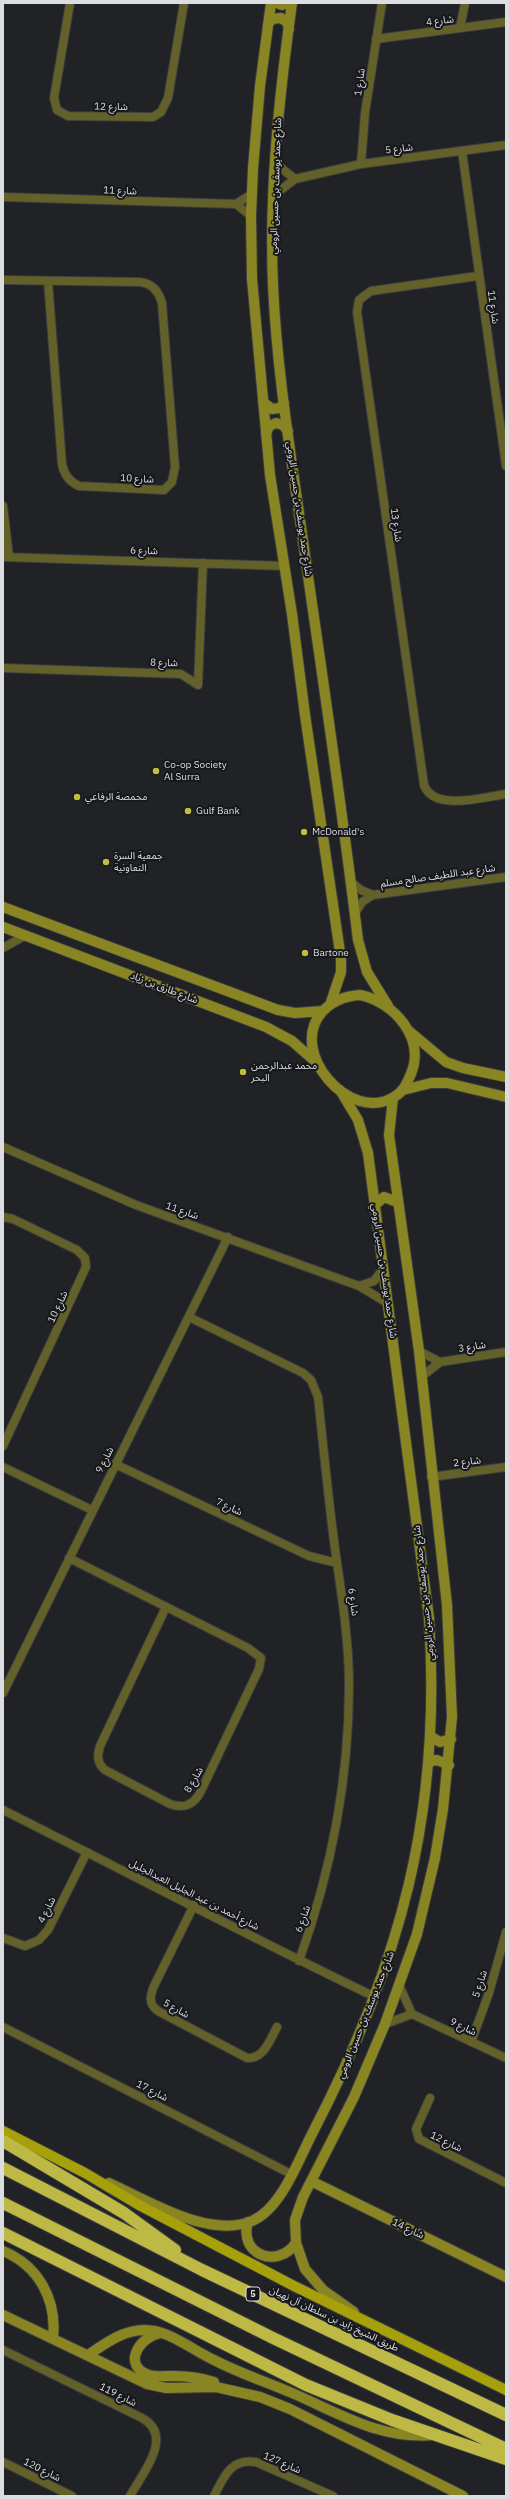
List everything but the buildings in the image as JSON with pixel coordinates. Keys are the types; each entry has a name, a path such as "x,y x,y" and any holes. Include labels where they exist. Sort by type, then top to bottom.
{"highway":[{"path":"3,2141 124,2213 202,2270"},
{"name":"طريق الشيخ زايد بن سلطان آل نهيان","path":"3,2168 202,2270 506,2415"},
{"path":"3,2203 273,2338 506,2449"},
{"path":"3,2234 260,2364 352,2404 433,2435 506,2458"}],"main road":[{"path":"3,2131 85,2172 185,2230 506,2390"}],"street":[{"name":"شارع 12","path":"70,3 54,98 57,110 68,116 148,118 161,112 168,98 184,3"},
{"path":"270,3 260,86 252,194 252,280 266,434 341,959 341,972 326,1008"},
{"path":"277,3 282,5 291,3"},
{"name":"شارع حمد يوسف بن حسين الرومي","path":"291,3 280,101 274,195 273,287 284,403 355,913 364,963 376,989 388,1006"},
{"name":"شارع 1","path":"360,164 382,3"},
{"path":"460,28 465,3"},
{"path":"268,24 272,19 281,18 287,22 289,29"},
{"name":"شارع 4","path":"376,39 506,22"},
{"name":"شارع 5","path":"274,195 295,179 360,164 506,145"},
{"name":"شارع 11","path":"462,151 478,276 506,466"},
{"path":"276,164 295,179"},
{"path":"251,216 236,204 252,194"},
{"name":"شارع 11","path":"3,197 236,204"},
{"name":"شارع 13","path":"478,276 371,291 359,300 357,312 424,785 430,795 442,801 506,794"},
{"name":"شارع 10","path":"3,280 142,282 150,285 159,294 162,303 175,467 172,482 164,490 80,486 65,475 62,464 48,281"},
{"path":"263,402 272,409 280,408 284,403"},
{"path":"266,434 269,426 276,423 283,425 288,431"},
{"path":"3,506 6,557"},
{"name":"شارع 6","path":"6,557 285,566"},
{"name":"شارع 8","path":"3,668 181,674 198,685 203,563"},
{"name":"شارع عبد اللطيف صالح مسلم","path":"355,913 362,902 373,895 506,877"},
{"name":"شارع عبد اللطيف صالح مسلم","path":"351,882 361,890 373,895"},
{"name":"شارع طارق بن زياد","path":"3,906 278,1010 295,1013 326,1008"},
{"name":"شارع طارق بن زياد","path":"3,927 266,1026 292,1041 317,1063"},
{"path":"3,948 26,935"},
{"path":"506,1078 463,1068 446,1062 408,1030 388,1006 360,995 344,998 326,1008 317,1018 311,1035 311,1044 317,1063 340,1090 363,1102 378,1103 393,1098 403,1090 431,1083 447,1083 506,1097"},
{"path":"403,1090 413,1070 416,1056 408,1030"},
{"name":"شارع حمد يوسف بن حسين الرومي","path":"85,2172 205,2224 224,2227 248,2222 263,2214 274,2205 292,2174 336,2088 375,1997 399,1929 414,1869 430,1736 432,1692 428,1618 368,1153 362,1130 355,1112 340,1090"},
{"name":"شارع حمد يوسف بن حسين الرومي","path":"372,2324 316,2284 305,2269 296,2243 297,2213 311,2181 354,2097 400,1987 417,1934 434,1865 449,1765 451,1739 450,1642 431,1477 419,1351 397,1202 389,1135 393,1098"},
{"name":"شارع 11","path":"3,1147 136,1205 228,1237 359,1286 379,1296 388,1304"},
{"path":"375,1205 384,1197 397,1202"},
{"name":"شارع 10","path":"3,1217 13,1219 77,1250 85,1258 86,1267 3,1446"},
{"name":"شارع 9","path":"3,1693 228,1237"},
{"path":"359,1286 374,1281 383,1269"},
{"name":"شارع 6","path":"189,1316 294,1367 311,1380 318,1397 337,1563 345,1611 349,1684 347,1758 342,1799 327,1874 316,1914 299,1960"},
{"path":"419,1351 440,1362 422,1377"},
{"name":"شارع 3","path":"440,1362 506,1352"},
{"name":"شارع 7","path":"115,1464 309,1556 337,1563"},
{"path":"3,1467 92,1510"},
{"name":"شارع 2","path":"431,1477 506,1468"},
{"name":"شارع 8","path":"69,1558 253,1650 261,1660 259,1669 200,1793 193,1802 181,1807 170,1804 105,1770 99,1764 98,1758 100,1746 166,1607"},
{"path":"430,1736 440,1742 451,1739"},
{"path":"428,1762 437,1760 449,1765"},
{"name":"شارع أحمد بن عبد الجليل العبدالجليل","path":"3,1810 375,1997"},
{"name":"شارع 4","path":"3,1938 25,1946 43,1937 87,1852"},
{"name":"شارع 5","path":"194,1905 154,1986 150,1999 152,2006 158,2011 247,2058 256,2058 263,2053 277,2027"},
{"name":"شارع 5","path":"471,2042 489,1993 506,1932"},
{"path":"385,2024 412,2014 400,1987"},
{"name":"شارع 9","path":"412,2014 506,2058"},
{"name":"شارع 17","path":"3,2027 292,2174"},
{"name":"شارع 12","path":"430,2098 416,2130 419,2139 506,2182"},
{"name":"شارع 14","path":"311,2181 506,2277"},
{"path":"248,2222 246,2229 248,2240 254,2250 265,2256 282,2255 296,2243"},
{"path":"3,2251 25,2264 45,2288 52,2307 53,2338"},
{"path":"3,2315 88,2355 138,2381 156,2386 177,2388 200,2386 231,2389"},
{"path":"88,2355 114,2338 130,2331 147,2330 164,2333 216,2362 291,2392 368,2428 401,2436 433,2435"},
{"path":"164,2333 146,2339 137,2348 136,2360 144,2372 154,2376 198,2378 231,2389 260,2396 290,2409 463,2496"},
{"name":"شارع 119","path":"3,2350 142,2418 152,2426 156,2432 157,2446 130,2496"},
{"name":"شارع 127","path":"214,2496 227,2471 233,2466 248,2461 256,2462 333,2496"},
{"name":"شارع 120","path":"3,2462 72,2496"}],"place":[{"name":"Co-op Society Al Surra","path":"156,771"},
{"name":"محمصة الرفاعي","path":"77,797"},
{"name":"Gulf Bank","path":"188,811"},
{"name":"McDonald's","path":"304,832"},
{"name":"جمعية السرة التعاونية","path":"106,862"},
{"name":"Bartone","path":"305,953"},
{"name":"محمد عبدالرحمن البحر","path":"243,1072"}]}
